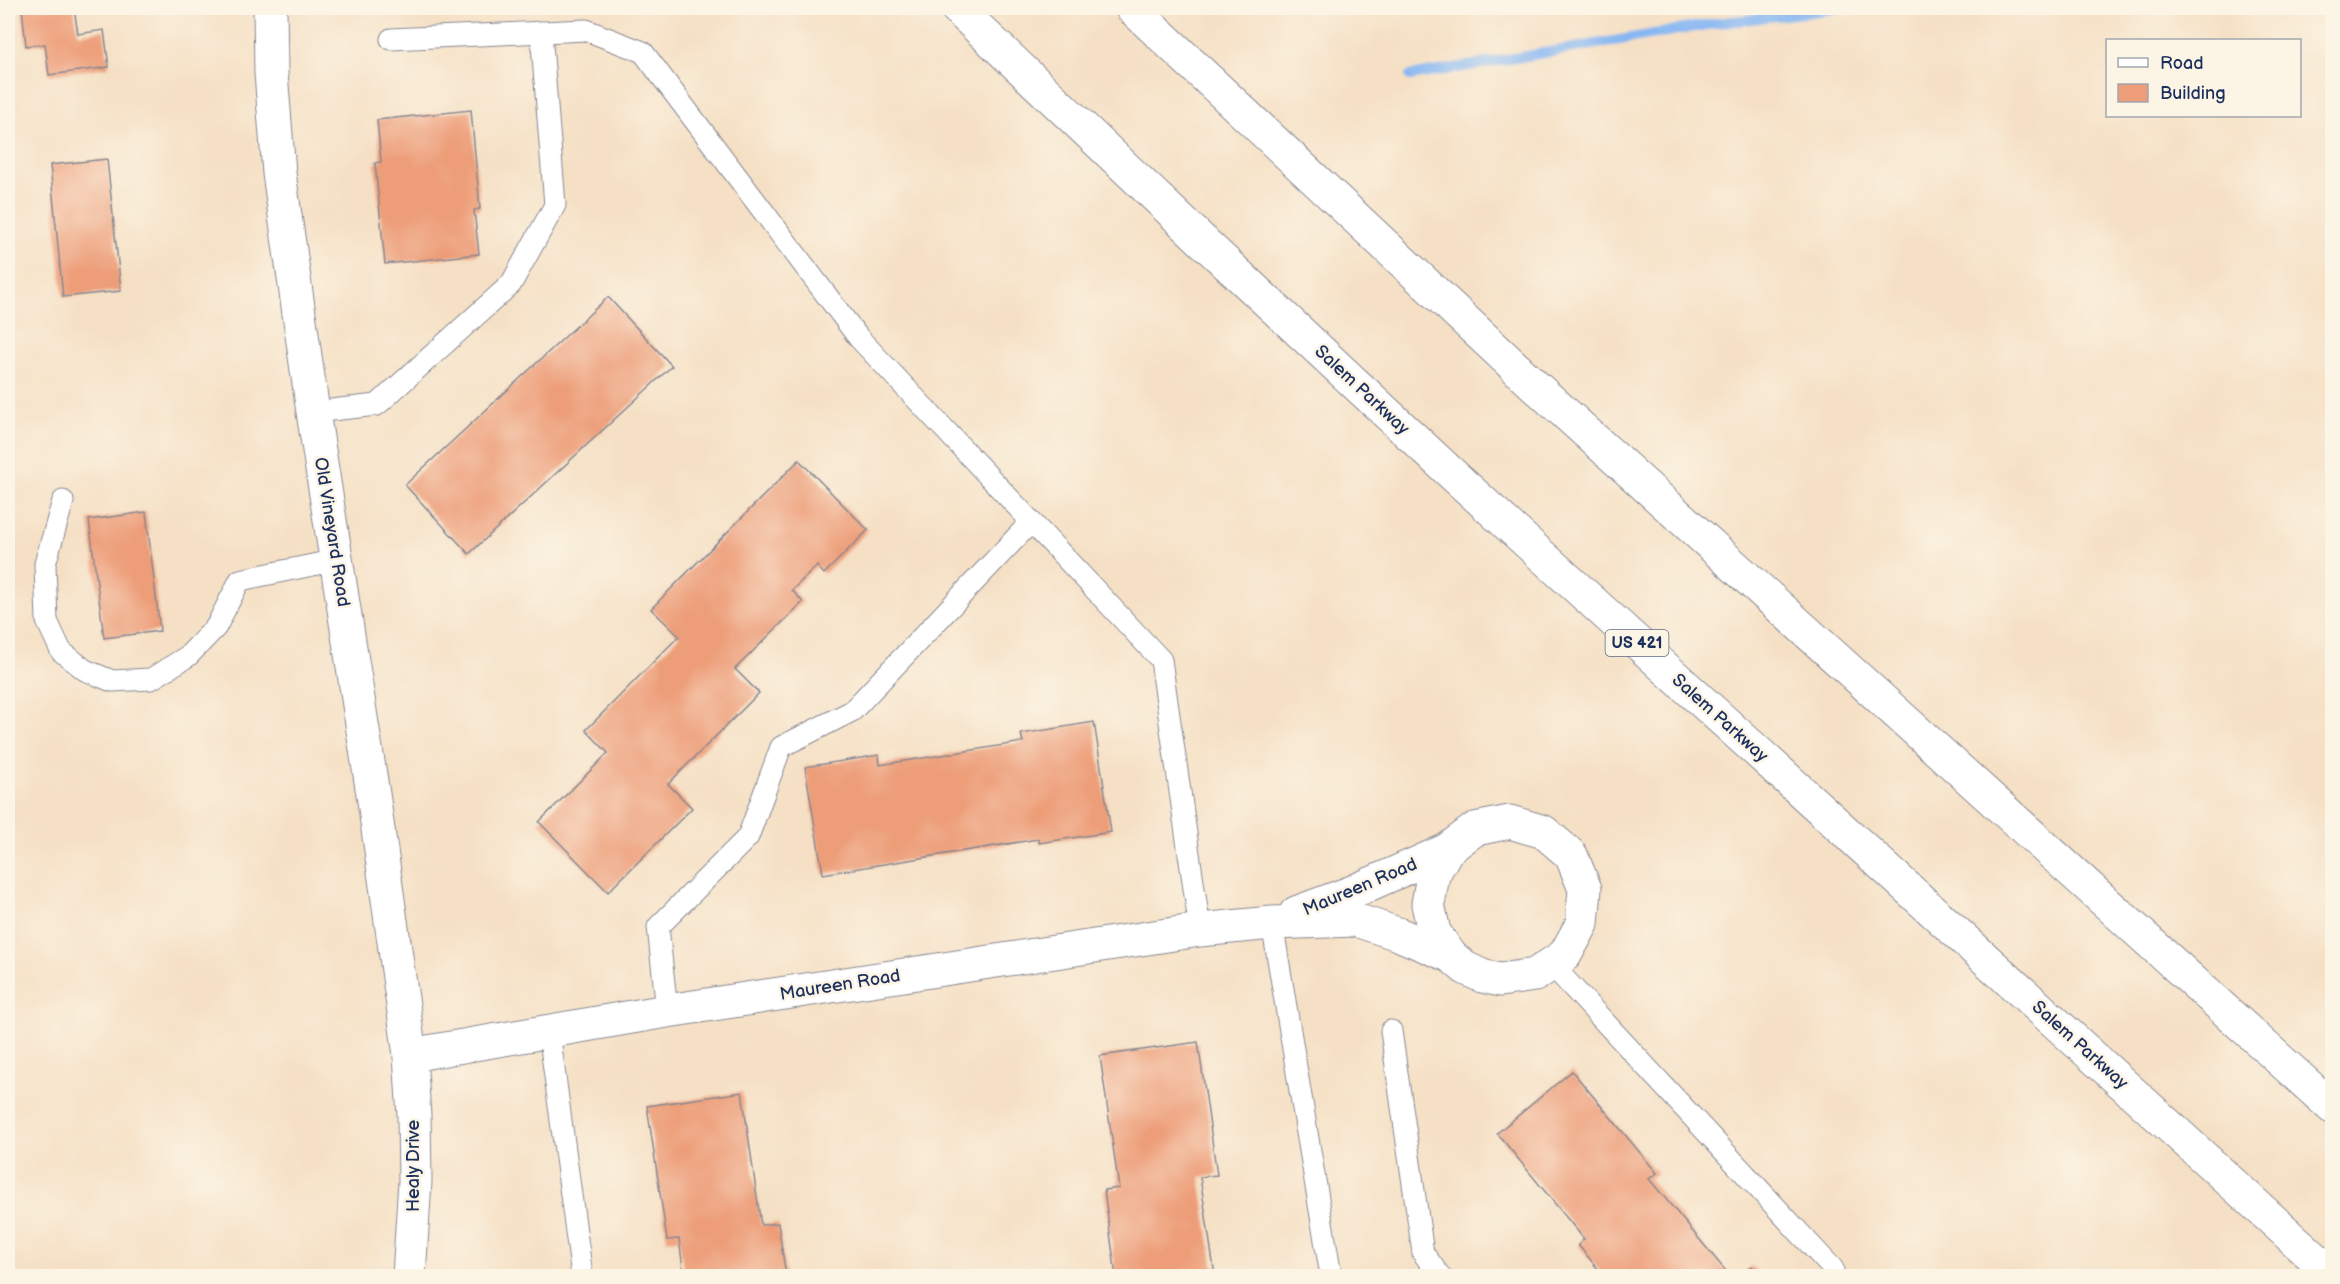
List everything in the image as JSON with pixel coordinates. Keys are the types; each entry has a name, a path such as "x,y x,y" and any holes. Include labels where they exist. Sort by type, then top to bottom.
{"main road":[{"name":"Old Vineyard Road","path":"270,8 271,73 279,173 410,1055"},
{"name":"Salem Parkway","path":"957,8 1452,474 2332,1274"},
{"path":"1132,8 1542,392 2332,1107"},
{"name":"Maureen Road","path":"1272,923 1350,893 1447,850 1475,829 1510,822 1544,832 1571,855 1585,889 1582,924 1565,955 1535,975 1500,980 1482,976 1465,968 1451,956 1434,932 1428,904 1432,875 1447,850"},
{"name":"Maureen Road","path":"410,1055 667,1011 1200,930 1272,923 1356,920 1451,956"},
{"name":"Healy Drive","path":"409,1276 415,1181 410,1055"}],"lane":[{"path":"391,39 586,30 643,52 858,337 1161,660 1200,930"},
{"path":"313,412 377,405 512,284 555,205 541,32"},
{"path":"63,501 45,564 47,621 61,651 85,670 112,681 151,679 188,656 216,627 240,579 337,560"},
{"path":"667,1011 658,927 748,837 781,747 852,711 1031,522"},
{"path":"1272,923 1331,1276"},
{"path":"1551,964 1833,1269"},
{"path":"1391,1031 1423,1253 1440,1276"},
{"path":"549,1032 582,1276"}],"building":[{"path":"22,8 74,8 78,34 104,30 109,67 49,75 45,44 26,46"},
{"path":"471,110 480,209 474,210 479,254 385,264 375,163 381,162 377,120"},
{"path":"107,159 121,291 63,297 50,165"},
{"path":"608,297 672,366 469,554 405,485"},
{"path":"799,460 868,530 824,574 817,566 792,590 803,602 735,669 759,693 668,784 692,808 608,892 539,822 608,753 586,730 679,636 651,609"},
{"path":"146,512 160,631 104,638 89,520"},
{"path":"1094,722 1111,832 1039,843 1038,839 823,874 805,767 879,755 880,765 1023,742 1021,734"},
{"path":"1198,1042 1217,1175 1200,1177 1215,1276 1116,1276 1104,1190 1119,1188 1100,1056"},
{"path":"1572,1071 1657,1173 1649,1179 1730,1276 1604,1276 1578,1245 1584,1239 1497,1133"},
{"path":"742,1092 761,1225 778,1223 786,1276 684,1276 679,1239 667,1240 647,1106"},
{"path":"1752,1266 1761,1276 1740,1276"}],"waterway":[{"path":"1410,76 1718,23 1843,8"}]}
